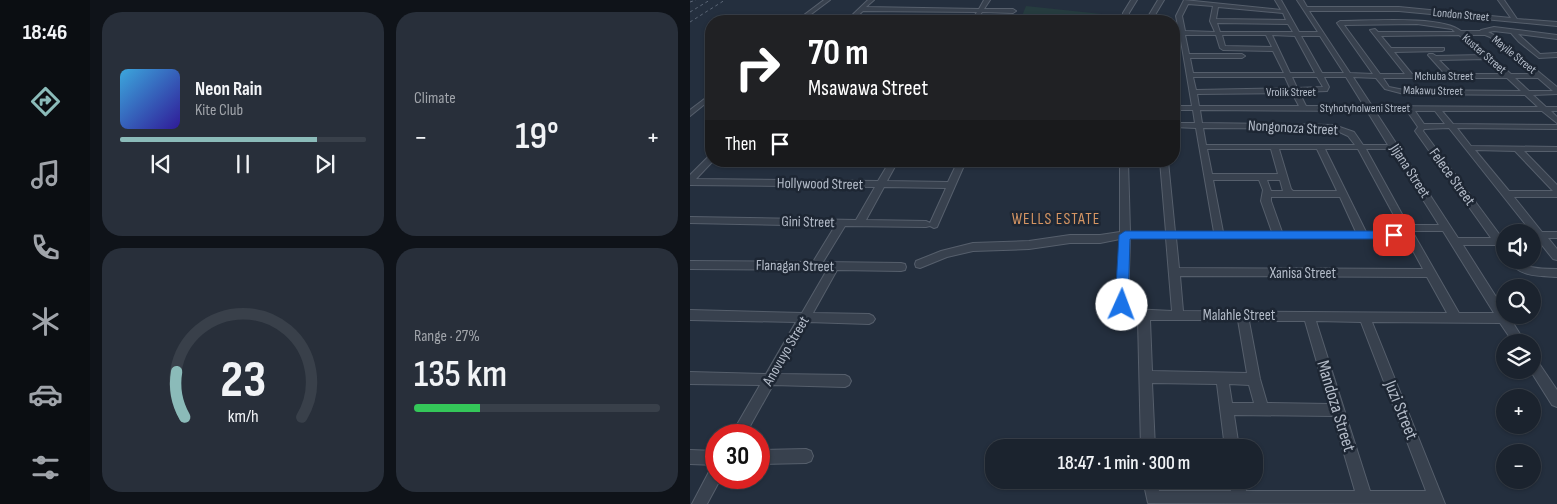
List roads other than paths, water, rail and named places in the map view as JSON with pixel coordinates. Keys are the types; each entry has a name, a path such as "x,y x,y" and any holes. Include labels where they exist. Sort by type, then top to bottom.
{"street":[{"path":"807,15 827,0"},
{"path":"856,15 871,0"},
{"path":"978,15 987,0"},
{"path":"1126,15 1134,0"},
{"path":"1152,15 1161,0"},
{"path":"1273,0 1279,0"},
{"name":"Vrolik Street","path":"1193,92 1295,92 1325,90 1326,87 1279,0"},
{"name":"Jijana Street","path":"1300,0 1496,306"},
{"path":"1501,0 1516,20"},
{"path":"1180,15 1187,1 1284,12"},
{"path":"1216,5 1213,21 1226,56"},
{"path":"1239,21 1242,8"},
{"name":"London Street","path":"1306,8 1399,9 1557,24"},
{"path":"862,9 1013,11"},
{"path":"1359,13 1410,76"},
{"path":"1180,20 1183,33 1182,46 1190,75 1219,235"},
{"path":"1213,21 1290,22"},
{"name":"Kuster Street","path":"1366,22 1433,23 1451,26 1510,76 1557,121"},
{"name":"Makawu Street","path":"1366,22 1340,23 1386,88 1403,92 1527,92"},
{"path":"1479,32 1494,29 1557,36"},
{"path":"1546,36 1544,29 1557,30"},
{"path":"1512,31 1539,56 1557,55"},
{"path":"1424,32 1450,57"},
{"name":"Mayile Street","path":"1376,34 1479,32 1492,36 1557,92"},
{"path":"1183,33 1322,34"},
{"path":"1268,33 1303,108"},
{"path":"1223,48 1276,49"},
{"path":"1239,49 1249,75"},
{"path":"1389,50 1442,49"},
{"path":"1426,50 1451,76"},
{"path":"1186,56 1242,56"},
{"path":"1433,58 1488,57"},
{"name":"Mchuba Street","path":"1190,75 1540,76"},
{"path":"1386,88 1407,108 1422,127"},
{"name":"Mayile Street","path":"1527,92 1557,92"},
{"path":"690,114 705,101"},
{"path":"700,106 705,106"},
{"name":"Styhotyholweni Street","path":"1180,108 1557,109"},
{"path":"1436,108 1531,224"},
{"name":"Nongonoza Street","path":"1180,125 1334,127 1351,134 1362,148 1455,317"},
{"name":"Felece Street","path":"1496,237 1419,132 1422,127 1557,127"},
{"path":"1203,147 1395,147"},
{"path":"1275,148 1283,177 1290,193"},
{"path":"1321,148 1363,235"},
{"path":"1469,148 1557,148"},
{"path":"1517,148 1557,192"},
{"path":"690,181 705,165"},
{"path":"859,223 891,167"},
{"path":"950,185 959,167"},
{"name":"Malahle Street","path":"1124,167 1125,235 1122,305 1128,313 1144,315 1496,318"},
{"path":"1165,167 1178,315"},
{"path":"1208,177 1283,177"},
{"path":"1262,177 1268,194 1266,201 1278,235"},
{"path":"1547,179 1557,179"},
{"name":"Hollywood Street","path":"690,181 950,185"},
{"name":"Gini Street","path":"690,220 930,225 950,185"},
{"path":"1507,194 1557,192"},
{"path":"1268,194 1343,194"},
{"path":"815,267 842,223"},
{"path":"920,264 945,254 974,247 1029,245 1070,239 1100,239 1125,235 1363,235 1447,228"},
{"path":"1541,235 1557,235"},
{"path":"1541,236 1557,256"},
{"path":"1455,242 1496,245"},
{"name":"Flanagan Street","path":"690,265 901,267"},
{"name":"Anovuyo Street","path":"744,424 834,267"},
{"path":"1526,269 1557,273"},
{"name":"Xanisa Street","path":"1174,272 1431,274"},
{"path":"690,315 869,319"},
{"path":"1144,315 1148,439"},
{"path":"1243,316 1254,379 1262,409"},
{"name":"Mandoza Street","path":"1309,316 1364,496"},
{"name":"Juzi Street","path":"1364,316 1437,501"},
{"path":"1146,377 1254,379"},
{"path":"1541,377 1557,401"},
{"path":"690,378 845,381"},
{"path":"1222,378 1231,439"},
{"path":"1227,409 1338,410"},
{"path":"770,457 806,456"},
{"path":"690,457 705,458"},
{"path":"699,504 707,489"},
{"path":"1152,489 1154,498 1364,496 1437,501"},
{"path":"1238,489 1239,497"}],"railway":[{"path":"690,2 696,0"},
{"path":"690,12 710,0"},
{"path":"690,22 725,0"}],"district":[{"name":"WELLS ESTATE","path":"1056,219"}]}
